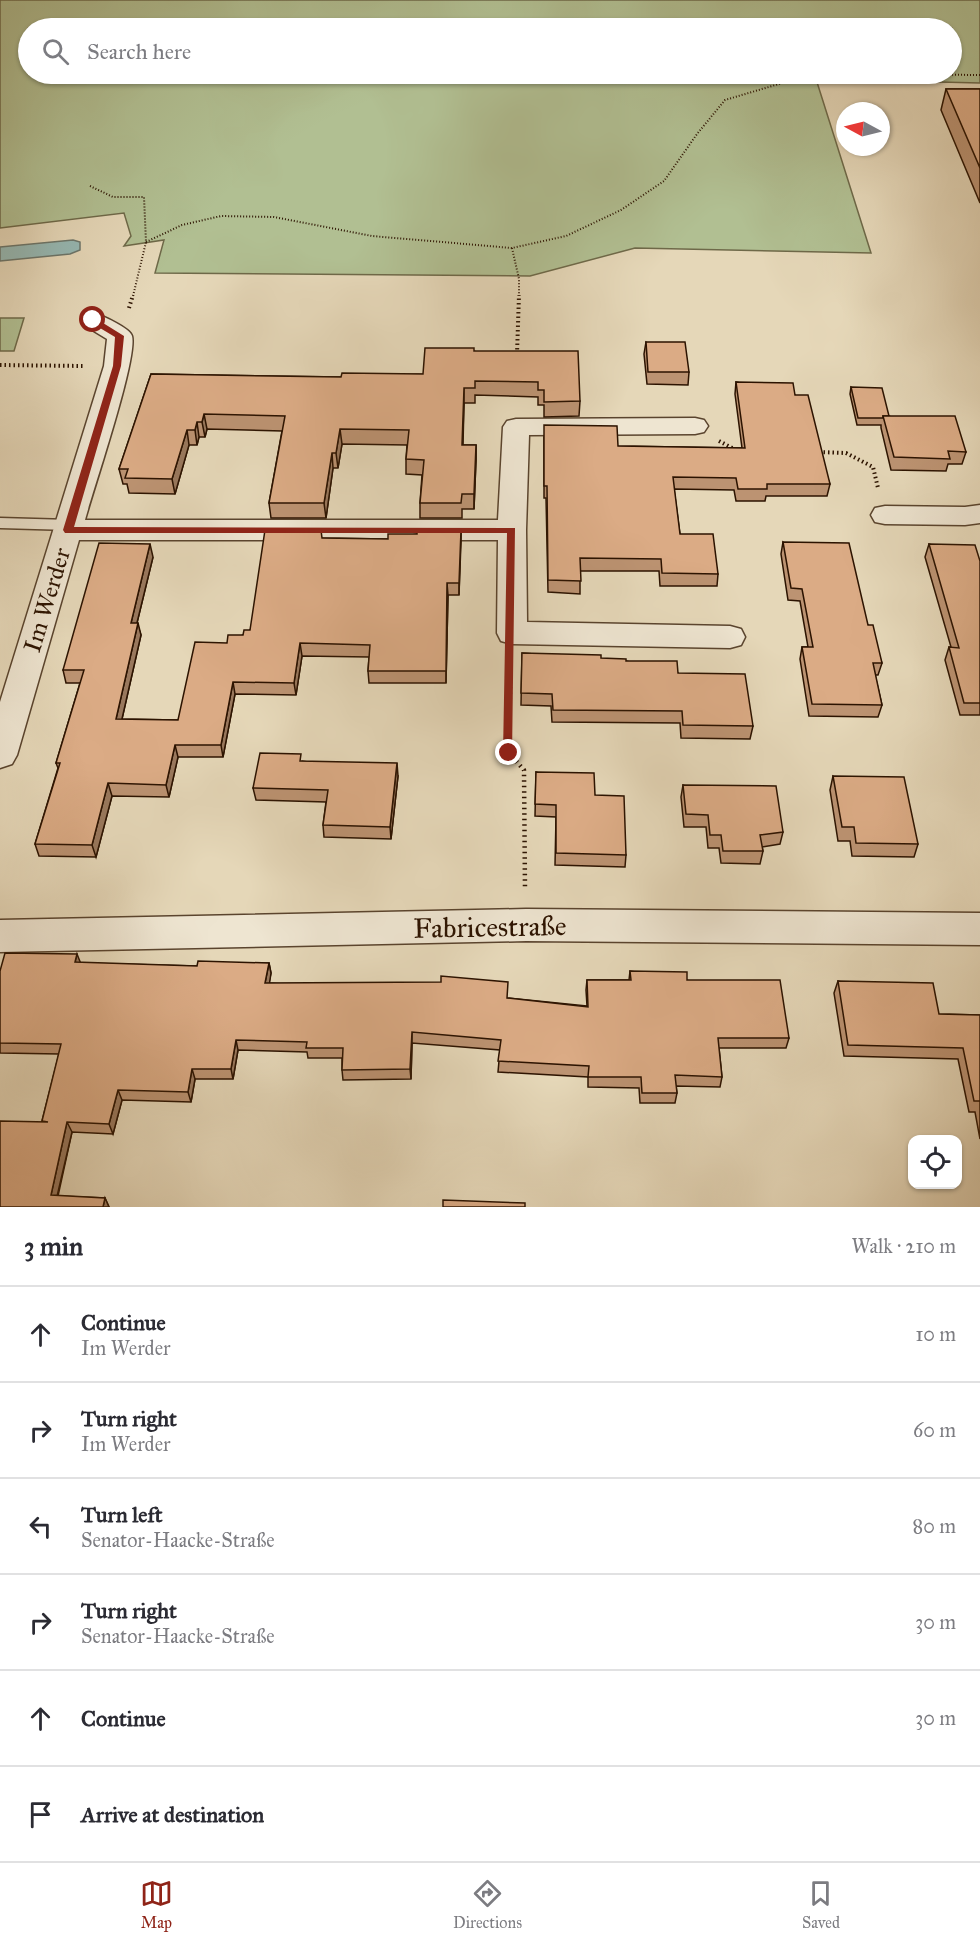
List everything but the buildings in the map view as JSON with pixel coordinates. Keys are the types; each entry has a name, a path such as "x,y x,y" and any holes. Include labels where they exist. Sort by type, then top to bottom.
{"street":[{"path":"93,320 120,336"},
{"name":"Im Werder","path":"0,755 117,366 120,336"},
{"path":"695,426 516,427 512,530 512,633 730,636"},
{"path":"885,515 965,516 980,513"},
{"path":"69,527 512,530"},
{"name":"Fabricestraße","path":"0,936 526,925 980,929"}],"lane":[{"path":"0,523 69,527"}],"path":[{"path":"962,75 980,75"},
{"path":"146,242 182,225 221,216 274,217 372,236 512,248 566,236 621,210 664,181 697,134 725,100 779,84"},
{"path":"90,186 113,197 144,197 146,242 136,286 120,336"},
{"path":"512,248 519,279 517,358"},
{"path":"0,365 117,366"},
{"path":"695,426 735,450"},
{"path":"813,452 846,453 873,467 885,515"},
{"path":"512,633 509,753 524,770 526,925"}],"green space":[{"path":"0,0 980,0 980,83 962,83 962,18 18,18 18,84 818,84 836,142 836,156 840,156 871,253 635,248 530,276 155,273 164,240 124,246 131,236 124,213 0,228"},
{"path":"0,318 24,318 14,351 0,351"}],"water":[{"path":"73,240 80,242 80,250 70,254 0,261 0,247"}],"route":[{"path":"93,320 120,336 117,366 68,530 512,530 509,753"}]}
